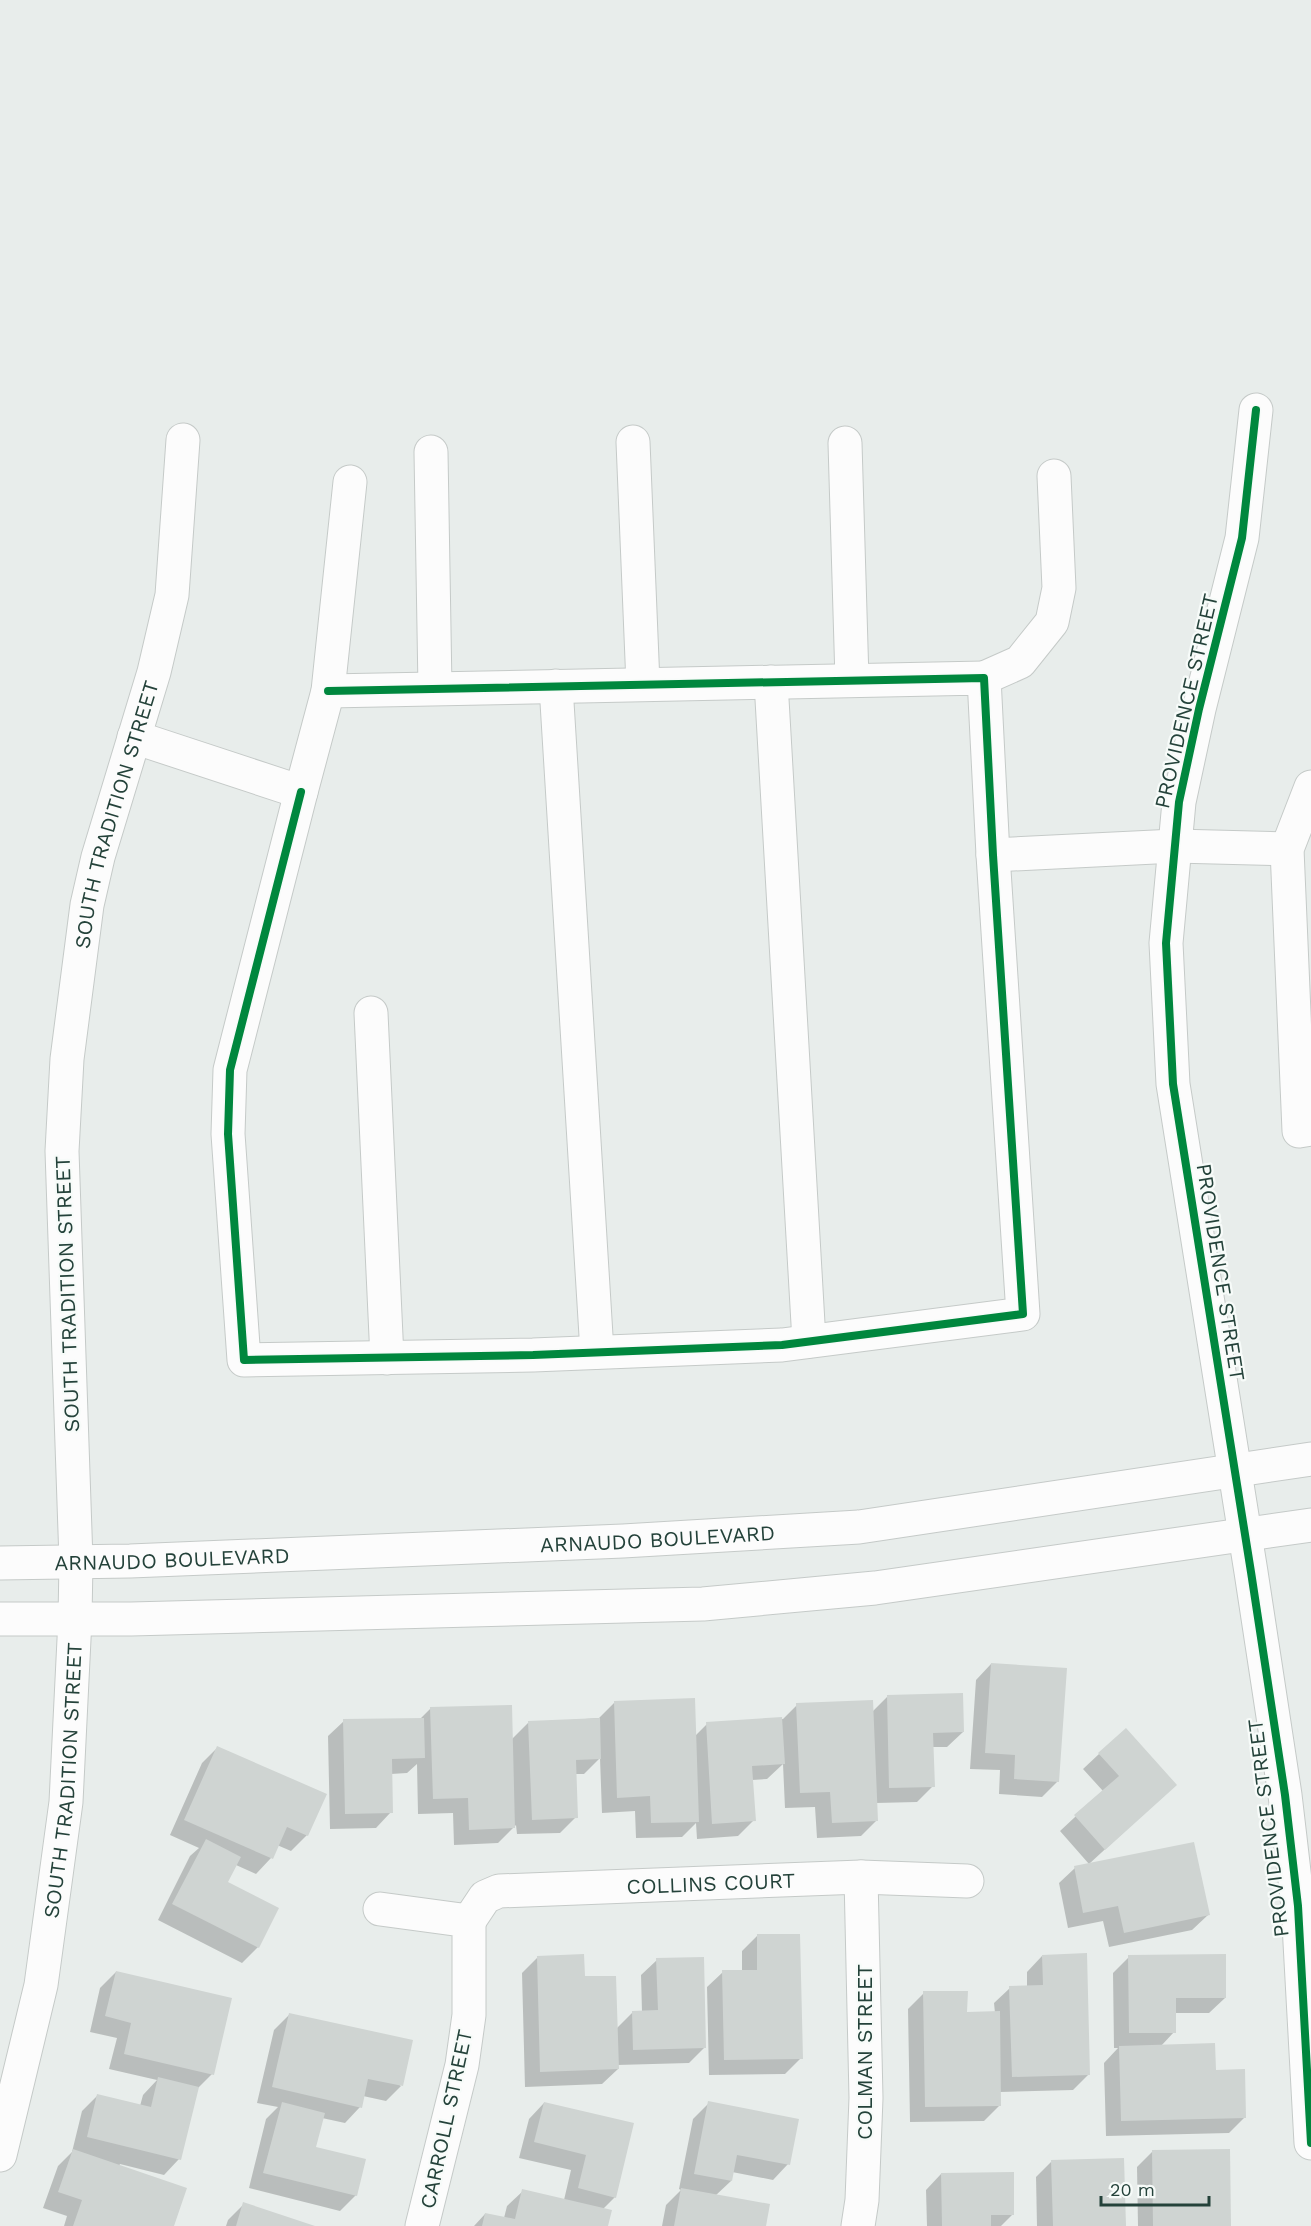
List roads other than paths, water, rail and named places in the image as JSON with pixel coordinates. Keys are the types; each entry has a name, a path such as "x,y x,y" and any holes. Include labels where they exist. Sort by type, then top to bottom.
{"street":[{"name":"PROVIDENCE STREET","path":"1256,410 1242,538 1199,709 1179,802 1166,943 1173,1084 1285,1795 1298,1906 1311,2143"},
{"name":"SOUTH TRADITION STREET","path":"0,2155 41,1985 66,1802 76,1561 62,1151 67,1059 87,905 98,857 154,672 172,595 183,440"},
{"path":"633,442 643,684"},
{"path":"845,443 852,680"},
{"path":"431,452 435,688"},
{"path":"328,691 984,678 1020,662 1052,622 1059,588 1054,477"},
{"path":"350,482 328,691 230,1070 228,1134 244,1360 387,1358 782,1345 1023,1314 993,855 984,678"},
{"path":"771,682 809,1341"},
{"path":"556,686 597,1352"},
{"path":"135,737 301,792"},
{"path":"1311,787 1287,849 1299,1131 1311,1129"},
{"path":"993,855 1175,846 1287,849"},
{"path":"371,1013 387,1358"},
{"name":"ARNAUDO BOULEVARD","path":"0,1563 130,1561 599,1542 859,1527 1311,1460"},
{"path":"0,1619 703,1604 875,1588 1311,1526"},
{"name":"COLLINS COURT","path":"469,1921 485,1897 499,1891 861,1877 967,1881"},
{"name":"COLMAN STREET","path":"858,2226 862,2200 866,2098 861,1877"},
{"path":"380,1909 469,1921"},
{"name":"CARROLL STREET","path":"422,2226 462,2065 469,2015 469,1921"}]}
